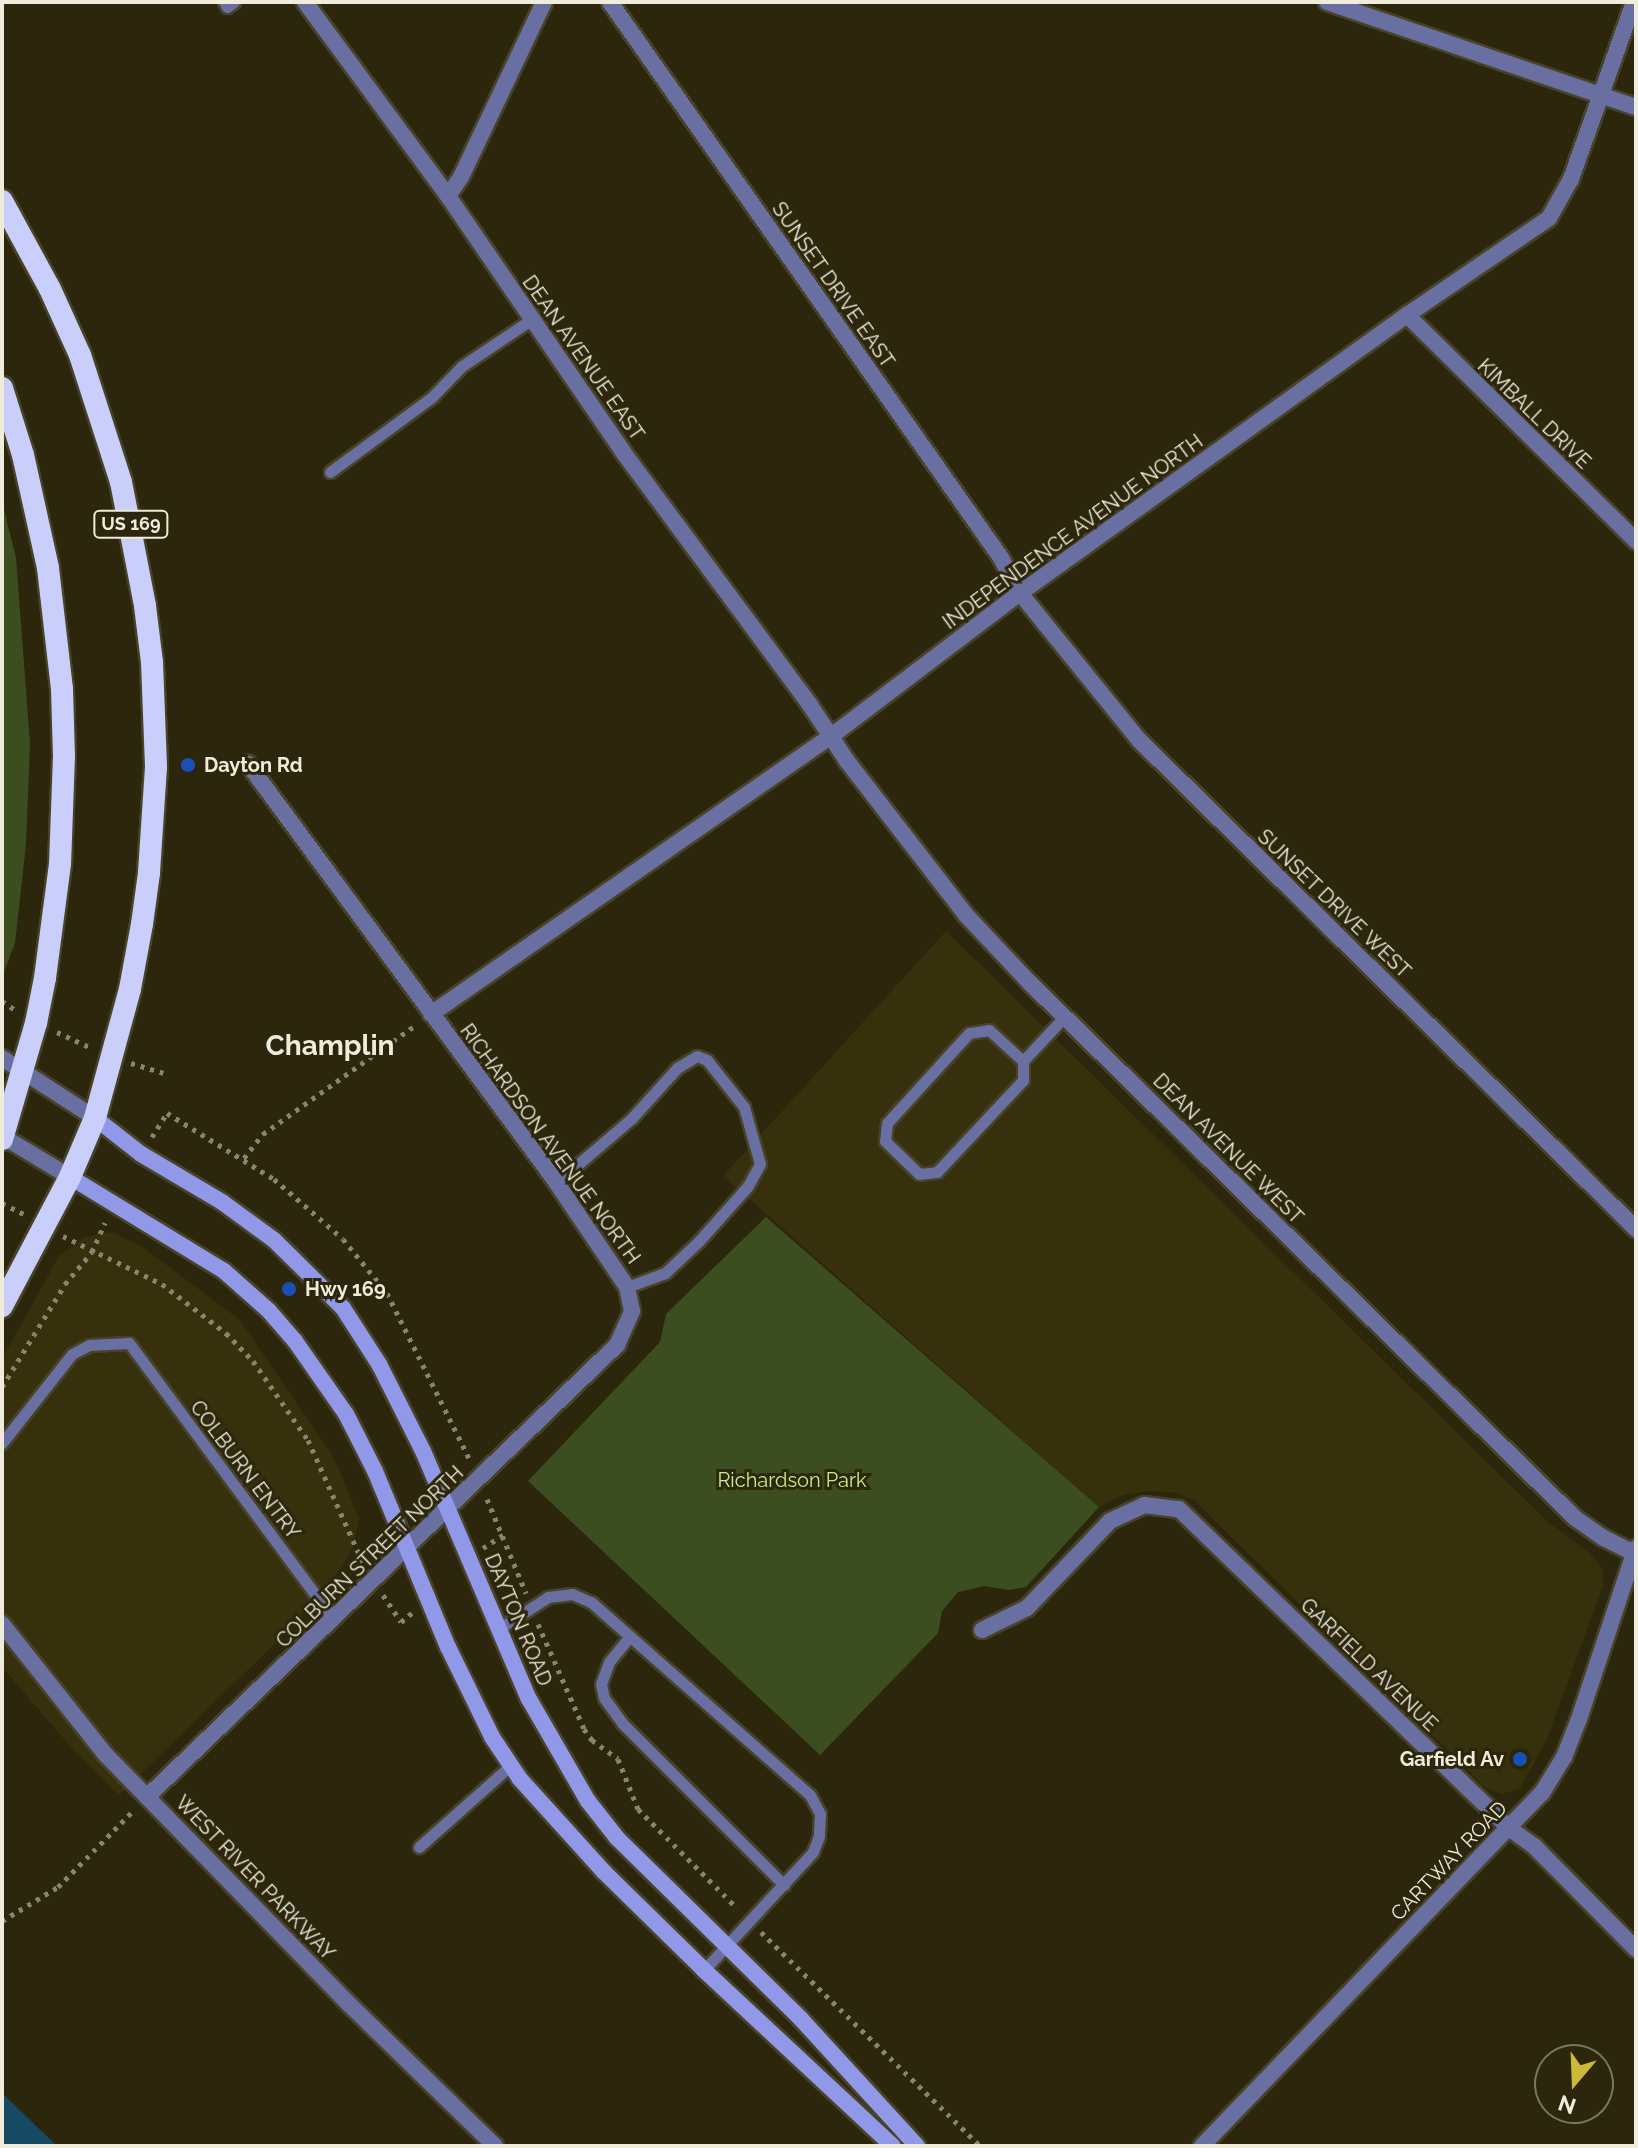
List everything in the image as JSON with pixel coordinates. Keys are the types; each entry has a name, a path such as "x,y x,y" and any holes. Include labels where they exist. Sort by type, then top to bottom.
{"highway":[{"name":"US 169","path":"2,201 50,289 100,412 124,496 145,606 155,718 149,873 130,989 95,1118 70,1177 2,1306"},
{"path":"2,388 37,509 48,568 62,689 64,769 60,864 36,1023 2,1137"}],"main road":[{"name":"DAYTON ROAD","path":"95,1118 141,1154 222,1202 274,1240 343,1308 379,1364 449,1506 536,1712 588,1801 617,1838 726,1949 801,2019 917,2146"},
{"path":"70,1177 190,1247 224,1271 269,1311 295,1341 346,1414 375,1471 455,1660 492,1737 511,1765 555,1820 704,1970 893,2146"}],"street":[{"name":"DEAN AVENUE EAST","path":"305,2 448,196 623,452 810,705 830,737"},
{"path":"448,196 461,177 544,2"},
{"name":"SUNSET DRIVE EAST","path":"610,2 1001,558 1020,593"},
{"path":"1327,2 1636,107"},
{"name":"INDEPENDENCE AVENUE NORTH","path":"431,1014 830,737 1020,593 1407,315 1549,218 1571,179 1634,2"},
{"name":"KIMBALL DRIVE","path":"1407,315 1636,541"},
{"name":"SUNSET DRIVE WEST","path":"1020,593 1140,741 1636,1229"},
{"name":"DEAN AVENUE WEST","path":"830,737 966,915 1065,1016 1575,1518 1604,1538 1635,1551"},
{"name":"RICHARDSON AVENUE NORTH","path":"248,764 554,1179 627,1287 632,1311 617,1345"},
{"path":"2,1058 95,1118"},
{"path":"2,1137 70,1177"},
{"name":"COLBURN STREET NORTH","path":"148,1796 617,1345"},
{"name":"GARFIELD AVENUE","path":"982,1630 1027,1608 1110,1521 1144,1505 1179,1509 1509,1828 1534,1846 1636,1949"},
{"name":"CARTWAY ROAD","path":"1202,2146 1542,1793 1564,1757 1635,1551"},
{"name":"WEST RIVER PARKWAY","path":"2,1624 106,1755 348,2003 495,2146"}],"lane":[{"path":"224,2 227,7 234,2"},
{"path":"330,472 432,397 462,366 532,319"},
{"path":"1023,1061 989,1030 969,1033 887,1123 885,1141 919,1174 937,1172 1023,1080 1023,1061 1065,1016"},
{"path":"554,1179 576,1166 632,1118 677,1068 697,1056 707,1060 744,1107 760,1164 748,1186 699,1241 665,1273 627,1287"},
{"name":"COLBURN ENTRY","path":"2,1443 72,1354 89,1345 129,1343 333,1619"},
{"path":"500,1628 548,1597 572,1594 591,1602 810,1795 820,1814 819,1836 813,1852 704,1970"},
{"path":"630,1636 609,1662 601,1684 604,1698 622,1723 784,1885"},
{"path":"419,1847 511,1765"}],"path":[{"path":"2,1001 36,1023 112,1058 164,1073"},
{"path":"244,1158 263,1134 431,1014"},
{"path":"141,1154 167,1113 244,1158 308,1206 378,1279 464,1447"},
{"path":"2,1387 65,1284 92,1252 113,1204"},
{"path":"92,1252 122,1262 162,1284 226,1333 253,1361 308,1440 356,1551 401,1622"},
{"path":"492,1510 584,1729 592,1740 618,1759 638,1809 980,2146"},
{"path":"2,1921 58,1887 148,1796"}],"shaded area":[{"path":"946,931 1548,1522 1590,1553 1603,1569 1603,1586 1547,1739 1520,1788 1502,1794 1486,1788 1194,1500 1176,1493 1149,1491 1123,1495 1099,1507 723,1176"},
{"path":"111,1232 144,1248 240,1320 334,1458 359,1519 353,1547 341,1568 286,1633 119,1795 76,1753 2,1667 2,1359 59,1256 83,1238"}],"green space":[{"path":"2,501 16,558 30,744 26,844 15,943 2,977"},
{"name":"Richardson Park","path":"766,1217 1099,1507 1026,1587 1009,1590 984,1586 958,1592 942,1611 938,1633 820,1755 528,1481 660,1342 666,1314"}],"water":[{"path":"2,2093 57,2146 2,2146"}],"place":[{"name":"Dayton Rd","path":"188,765"},
{"name":"Hwy 169","path":"289,1289"},
{"name":"Garfield Av","path":"1520,1759"}],"district":[{"name":"Champlin","path":"330,1046"}]}
